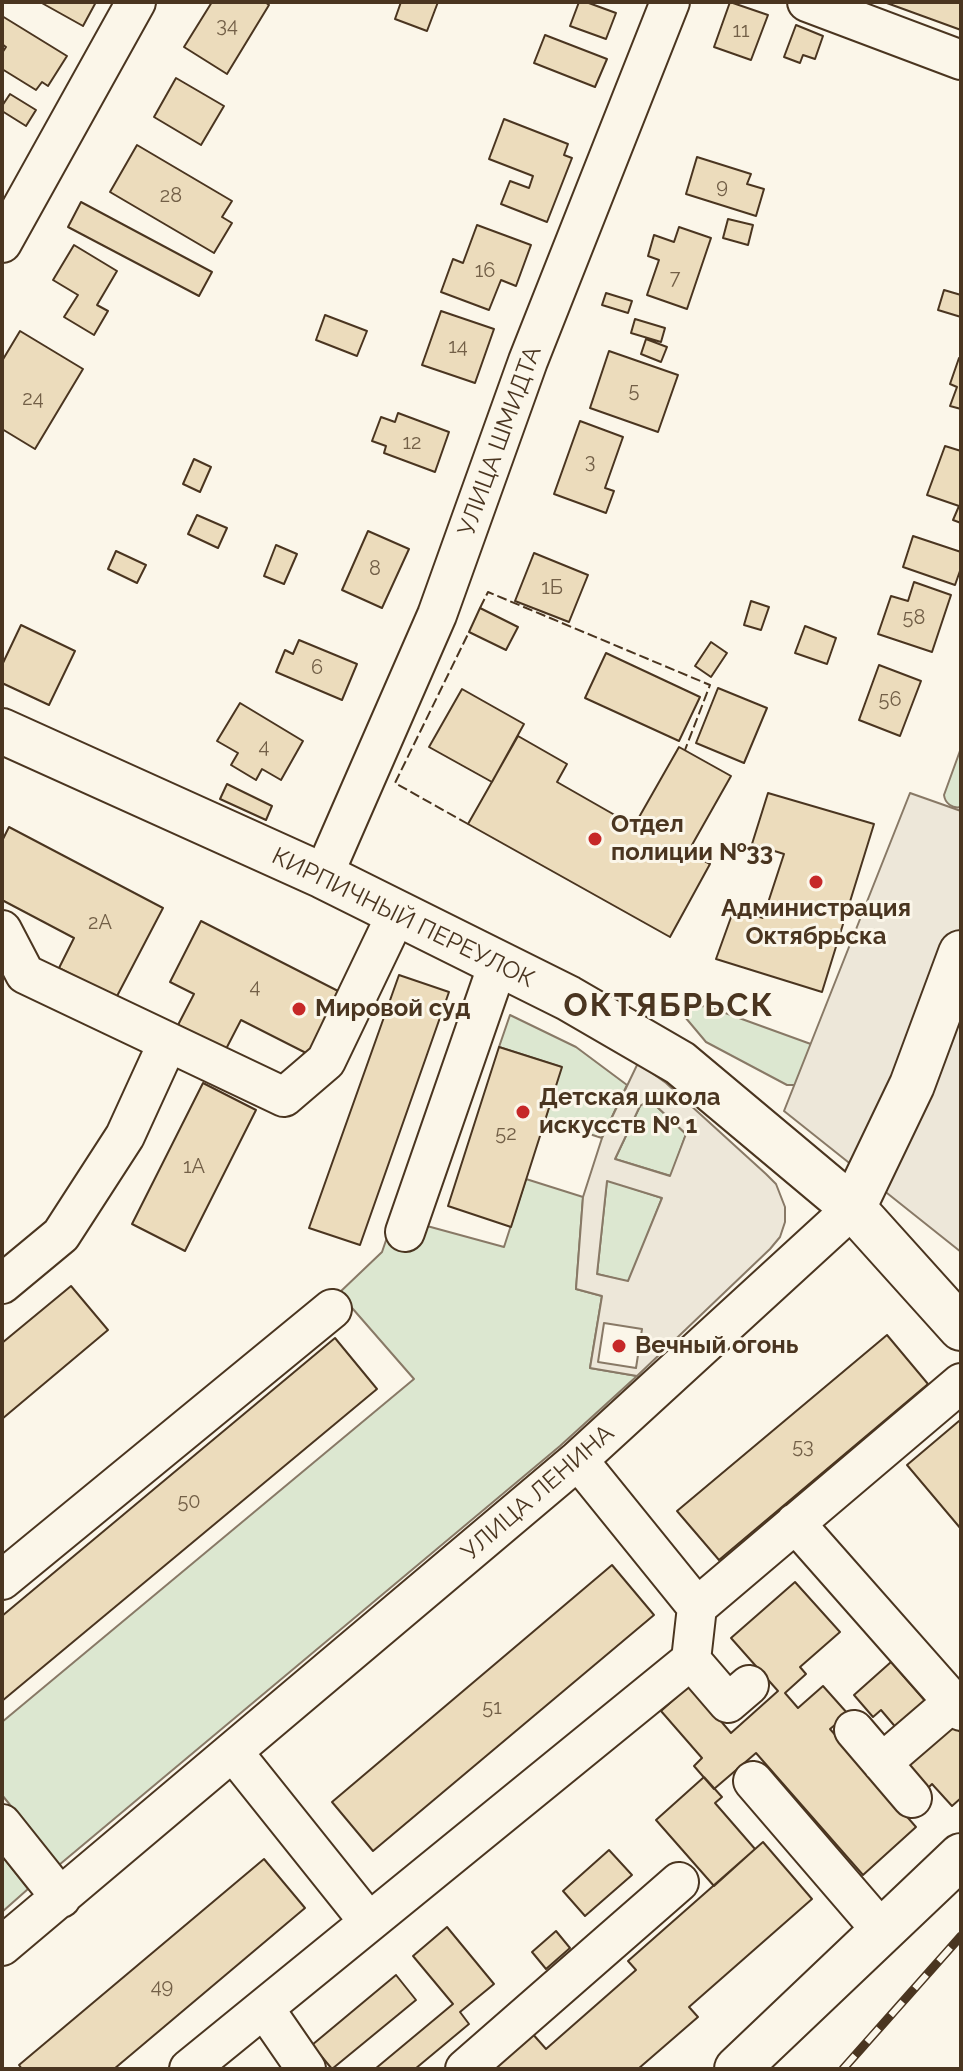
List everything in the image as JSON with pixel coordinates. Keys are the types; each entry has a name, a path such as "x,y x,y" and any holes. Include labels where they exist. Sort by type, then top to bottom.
{"main road":[{"name":"КИРПИЧНЫЙ ПЕРЕУЛОК","path":"2,731 323,876 568,998 680,1063 853,1208 961,1328"},
{"name":"УЛИЦА ЛЕНИНА","path":"853,1208 912,1085 961,953"},
{"path":"737,2069 961,1856"}],"street":[{"path":"2,243 136,2"},
{"name":"УЛИЦА ШМИДТА","path":"323,876 437,615 528,361 670,2"},
{"path":"807,2 961,60"},
{"path":"2,930 25,974 284,1097 326,1061 397,913"},
{"path":"405,1232 498,964"},
{"path":"2,1284 61,1235 125,1136 168,1042"},
{"name":"УЛИЦА ЛЕНИНА","path":"2,1946 578,1460 853,1208"},
{"path":"2,1580 332,1309"},
{"path":"189,2069 691,1660 697,1607 961,1383"},
{"path":"578,1460 697,1607"},
{"path":"795,1523 957,1706 882,1763"},
{"path":"691,1660 728,1703 749,1685"},
{"path":"854,1730 912,1798"},
{"path":"233,1752 369,1922"},
{"path":"753,1781 883,1932"},
{"path":"2,1824 61,1898"},
{"path":"465,2069 679,1882"},
{"path":"264,2008 306,2069"}],"green space":[{"path":"961,748 961,807 955,807 946,801 944,795"},
{"path":"706,1006 819,1047 795,1085 787,1085 706,1042 685,1017 689,1007"},
{"path":"510,1015 576,1047 627,1085 602,1138 545,1120 561,1067 499,1047"},
{"path":"646,1101 654,1104 686,1134 671,1176 615,1159 640,1106"},
{"path":"526,1179 583,1197 576,1289 602,1296 590,1368 637,1376 560,1446 59,1865 2,1795 2,1722 414,1379 339,1293 382,1252 394,1217 504,1247"},
{"path":"607,1180 662,1198 629,1282 597,1274"},
{"path":"2,1856 28,1889 2,1912"}],"shaded area":[{"path":"910,793 961,811 961,1252 784,1111"},
{"path":"638,1063 666,1083 766,1174 776,1184 785,1207 785,1222 780,1237 770,1249 637,1376 590,1368 602,1296 576,1289 583,1197 602,1138","holes":["646,1102 654,1104 686,1134 670,1176 615,1159 640,1106","607,1181 662,1198 628,1281 597,1274","604,1323 642,1329 636,1368 598,1362"]}],"building":[{"path":"40,2 96,2 83,26"},
{"path":"212,2 265,2 269,5 227,74 184,47"},
{"path":"401,2 438,2 427,31 395,19"},
{"path":"579,2 616,13 606,39 570,26"},
{"path":"730,2 768,15 751,60 714,47"},
{"path":"884,2 961,2 961,30"},
{"path":"2,16 67,56 48,86 42,82 36,90 2,69 2,53 6,47 2,44"},
{"path":"796,25 823,36 815,59 803,55 800,63 784,57"},
{"path":"545,35 607,59 595,87 534,63"},
{"path":"176,78 224,106 201,145 154,117"},
{"path":"10,94 36,110 26,126 2,111"},
{"path":"504,119 568,144 564,155 572,158 547,222 501,204 510,181 529,188 533,176 489,159"},
{"path":"137,145 232,201 222,217 232,223 214,253 110,192"},
{"path":"697,157 751,174 747,184 764,189 756,216 686,194"},
{"path":"81,202 212,272 199,296 68,227"},
{"path":"728,219 753,225 748,245 723,238"},
{"path":"477,225 531,245 516,286 501,280 489,310 441,292 453,259 463,263"},
{"path":"679,227 711,238 687,309 647,295 659,260 648,256 654,235 674,242"},
{"path":"74,245 117,271 97,305 108,311 94,335 64,317 78,295 53,280"},
{"path":"944,290 961,295 961,317 938,310"},
{"path":"606,293 632,301 628,313 602,305"},
{"path":"441,311 494,329 475,383 422,365"},
{"path":"325,315 367,331 357,356 316,340"},
{"path":"635,319 665,328 661,342 631,333"},
{"path":"20,331 83,369 35,449 2,429 2,361"},
{"path":"646,339 667,347 661,362 641,354"},
{"path":"609,351 678,375 658,432 590,408"},
{"path":"959,358 961,409 950,406 957,387 950,384"},
{"path":"398,413 449,432 435,472 384,453 386,446 372,441 381,417 395,422"},
{"path":"580,421 623,437 605,488 614,491 606,513 554,494"},
{"path":"945,446 961,451 961,523 953,520 959,506 927,495"},
{"path":"194,459 211,467 200,492 183,484"},
{"path":"197,515 227,528 218,548 188,534"},
{"path":"368,531 409,549 382,608 342,590"},
{"path":"913,536 961,552 961,568 955,585 903,567"},
{"path":"276,545 297,554 284,584 264,576"},
{"path":"116,551 146,565 137,583 108,569"},
{"path":"534,553 588,575 569,622 515,601"},
{"path":"914,582 951,595 932,652 878,634 891,596 908,601"},
{"path":"751,601 769,607 761,630 744,625"},
{"path":"480,608 518,627 506,650 469,632"},
{"path":"21,625 75,651 49,705 2,683 2,665"},
{"path":"805,626 836,638 827,664 795,653"},
{"path":"299,640 357,664 342,700 276,672 285,650 293,654"},
{"path":"711,642 727,653 711,677 695,666"},
{"path":"606,653 700,697 679,741 585,698"},
{"path":"879,665 921,681 900,736 859,720"},
{"path":"718,688 767,708 744,763 696,743"},
{"path":"462,689 524,724 492,782 429,747"},
{"path":"240,703 303,741 281,780 262,769 256,780 231,765 238,753 217,741"},
{"name":"Отдел полиции №33","path":"518,736 567,764 557,782 634,826 679,747 731,776 688,852 710,864 670,937 468,824"},
{"path":"227,784 272,806 266,820 220,799"},
{"name":"Администрация Октябрьска","path":"768,793 874,824 822,992 716,959 734,909 763,918 784,854 752,844"},
{"path":"9,827 163,908 116,998 59,968 74,938 2,900 2,841"},
{"path":"201,921 340,992 308,1054 241,1020 226,1049 178,1025 194,994 170,982"},
{"path":"399,975 449,992 360,1245 309,1228"},
{"path":"499,1047 562,1067 511,1227 448,1206"},
{"path":"203,1083 256,1110 185,1251 132,1224"},
{"path":"71,1286 108,1330 2,1419 2,1343"},
{"path":"887,1335 928,1384 719,1560 677,1511"},
{"path":"335,1338 377,1389 2,1701 2,1616"},
{"path":"959,1421 961,1423 961,1529 907,1465"},
{"path":"612,1565 654,1615 373,1851 332,1802"},
{"path":"795,1582 840,1632 800,1667 806,1674 785,1693 798,1708 823,1686 848,1714 830,1729 916,1827 863,1875 756,1753 714,1789 694,1766 702,1758 661,1711 690,1685 731,1733 778,1691 731,1638"},
{"path":"891,1662 927,1703 898,1730 881,1710 873,1717 854,1695"},
{"path":"954,1725 961,1733 961,1798 952,1806 932,1784 928,1788 907,1766"},
{"path":"704,1777 722,1797 715,1803 755,1849 714,1886 656,1820"},
{"path":"763,1842 812,1899 689,2007 698,2017 638,2069 499,2069 495,2065 531,2032 546,2049 636,1970 628,1961"},
{"path":"609,1850 632,1875 585,1916 563,1891"},
{"path":"264,1859 305,1908 114,2069 22,2069 19,2065"},
{"path":"447,1927 494,1984 460,2012 469,2024 415,2069 375,2069 453,2004 413,1956"},
{"path":"556,1931 570,1948 546,1969 532,1952"},
{"path":"396,1975 416,2000 332,2069 312,2045"}],"railway":[{"path":"843,2069 961,1936"}],"fence":[{"path":"480,608 488,592 710,685 685,750"},
{"path":"468,824 395,783 469,632"}],"place":[{"name":"Отдел полиции №33","path":"595,839"},
{"name":"Администрация Октябрьска","path":"816,882"},
{"name":"Мировой суд","path":"299,1009"},
{"name":"Детская школа искусств № 1","path":"523,1112"},
{"name":"Вечный огонь","path":"619,1346"}],"district":[{"name":"ОКТЯБРЬСК","path":"669,1006"}]}
